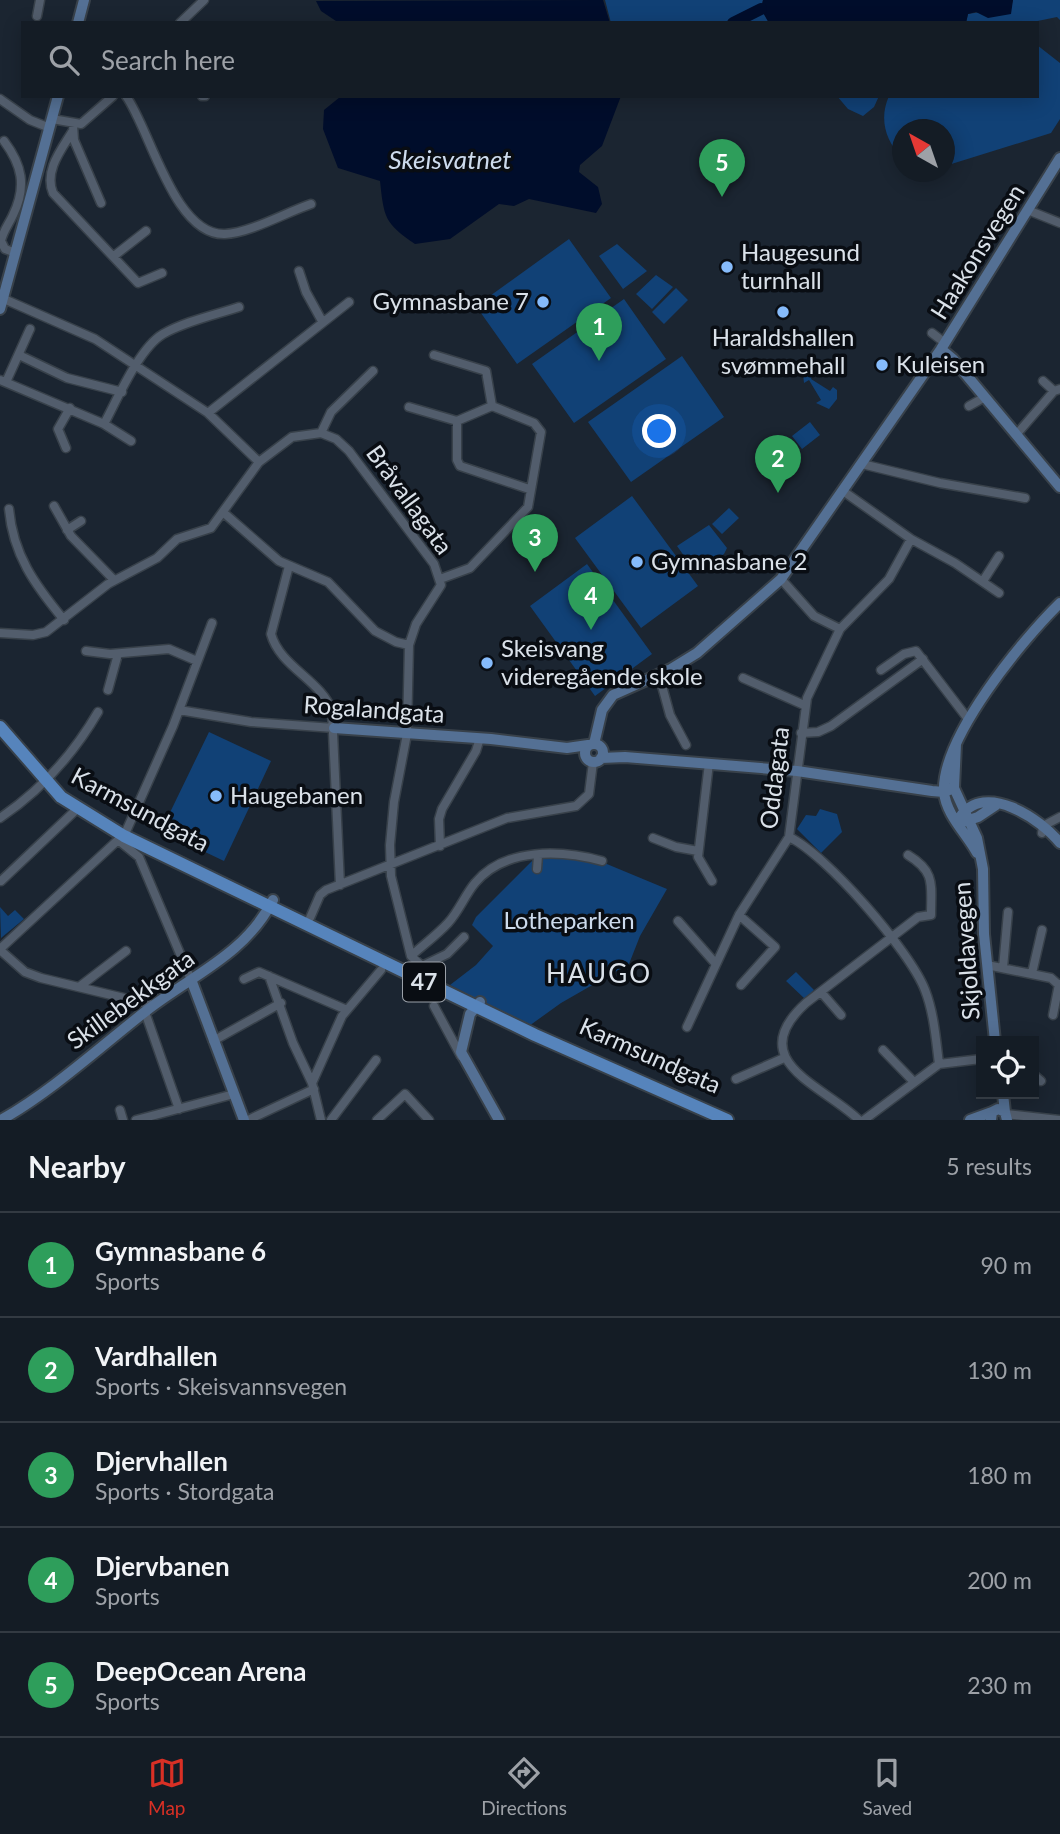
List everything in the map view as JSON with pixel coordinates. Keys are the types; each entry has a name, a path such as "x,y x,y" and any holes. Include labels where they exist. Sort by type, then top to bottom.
{"main road":[{"name":"47","path":"0,727 48,784"},
{"name":"Karmsundgata","path":"48,784 123,836"},
{"name":"Karmsundgata","path":"48,784 78,808 123,836 272,904 479,1006 727,1120"},
{"name":"Karmsundgata","path":"272,904 310,918 479,1006 739,1120"}],"street":[{"path":"37,16 40,0"},
{"path":"79,21 84,0"},
{"path":"182,21 204,0"},
{"path":"57,98 2,304 85,333 208,413 259,461"},
{"path":"111,98 73,129 52,170 50,186 63,205 138,282 162,273"},
{"path":"127,98 143,125 160,170 191,216 205,229 226,234 307,203"},
{"path":"0,99 30,120 73,129"},
{"path":"73,129 101,203"},
{"path":"4,141 19,163 22,178 17,206 2,236 5,248 16,253"},
{"name":"Haakonsvegen","path":"1060,158 1030,211 943,346 1060,487"},
{"path":"1030,211 1060,223"},
{"path":"114,256 146,231"},
{"path":"299,271 306,292 322,321"},
{"path":"208,413 349,302"},
{"path":"104,424 137,366 162,334 239,307"},
{"path":"30,329 19,355 3,381 104,424 131,441"},
{"path":"310,918 320,895 340,885 525,813 576,806 589,794 594,753 607,702 621,690 659,675 712,643 781,579 943,346 932,333"},
{"path":"19,355 67,378 122,392"},
{"path":"434,355 486,371 492,406"},
{"path":"0,633 40,634 64,620 114,580 157,558 177,539 211,528 259,461 292,438 321,433 331,412 373,370"},
{"path":"1016,435 1057,390 1043,381"},
{"path":"969,406 985,397"},
{"path":"409,407 457,421 492,406 540,427 541,432 527,507 470,568 440,579"},
{"path":"66,448 58,429 69,408"},
{"path":"457,421 457,460 460,466 529,489"},
{"name":"Bråvallagata","path":"321,433 336,439 349,451 434,564 440,579 438,592 416,624 409,645 407,734 394,802 390,867 411,956"},
{"path":"862,464 940,483 1025,498"},
{"path":"843,491 911,539 999,593"},
{"path":"54,506 67,530 114,580"},
{"path":"9,509 23,565 64,620"},
{"path":"223,513 270,555 289,566 321,577 375,631 396,642 409,645"},
{"path":"67,530 80,521"},
{"name":"Oddagata","path":"687,1027 739,915 789,836 804,705 839,629 889,579 911,539"},
{"path":"983,581 999,556"},
{"path":"289,566 271,634 280,652 330,705 334,728 340,885"},
{"path":"781,579 814,616 839,629"},
{"name":"Skjoldavegen","path":"981,858 957,822 948,788 957,744 968,719 1048,614 1060,594"},
{"name":"Skjoldavegen","path":"1048,614 1060,603"},
{"path":"179,1109 147,1011 130,1000 25,972 0,950 123,836 179,710 212,623"},
{"path":"86,651 118,653 169,649 197,661"},
{"path":"881,670 911,651 916,651 968,719"},
{"path":"108,690 118,653"},
{"path":"801,733 818,732 831,726 923,659"},
{"path":"659,675 670,715 686,745"},
{"path":"743,678 804,705"},
{"name":"Rogalandgata","path":"179,710 251,722 480,738 594,753"},
{"path":"0,818 48,784 98,712"},
{"path":"440,846 438,830 442,809 476,751 480,738"},
{"path":"594,753 948,788"},
{"path":"709,763 698,851 700,864 712,881"},
{"name":"Skjoldavegen","path":"948,788 967,816 977,838 981,858 986,965 994,1036"},
{"path":"957,822 996,804 1012,808 1045,830 1060,845"},
{"path":"1,881 78,808"},
{"path":"1045,830 1060,819"},
{"path":"123,836 139,857 246,1120 313,1086 336,1027 347,1010 382,970"},
{"path":"789,836 818,856 912,965 925,991 939,1064"},
{"path":"653,838 676,847 698,851"},
{"path":"464,937 447,954 422,966 411,956 449,922 482,876 516,856 578,855 603,861"},
{"path":"908,855 925,867 930,875 931,915 918,917 821,992 791,1019 783,1040 784,1058 794,1072 862,1120 939,1064 976,1060"},
{"path":"537,869 538,856"},
{"name":"Skillebekkgata","path":"4,1119 147,1011 192,982 242,944 272,904"},
{"path":"1003,968 1008,912"},
{"path":"739,915 775,947 741,985"},
{"path":"678,921 716,964"},
{"path":"1032,974 1042,930"},
{"path":"79,988 126,951"},
{"path":"986,965 1051,978 1059,985 1053,1015"},
{"path":"244,978 259,972 347,1010"},
{"path":"270,976 293,1044 313,1086 321,1120"},
{"path":"821,992 841,1015"},
{"path":"130,1000 147,1011"},
{"path":"214,1041 281,1003"},
{"path":"434,1006 499,1120"},
{"path":"463,1059 463,1041 479,1006"},
{"path":"883,1050 914,1082"},
{"path":"736,1079 784,1058"},
{"path":"331,1120 376,1060"},
{"path":"136,1120 234,1094"},
{"path":"377,1120 405,1094 429,1120"},
{"path":"120,1110 123,1120"},
{"path":"970,1120 1001,1115 1059,1120"}],"green space":[{"path":"605,0 763,0 761,9 768,21 610,21"},
{"path":"1013,0 1060,0 1060,20 1057,17 1038,21 966,21 968,14 1011,7"},
{"path":"1039,47 1060,63 1060,119 1051,133 955,163 955,119 892,119 892,145 885,129 884,113 888,98 1039,98"},
{"path":"839,98 878,98 874,107 863,116 848,109"},
{"name":"Gymnasbane 7","path":"569,239 611,298 517,364 476,306"},
{"path":"617,244 647,271 623,289 599,256"},
{"path":"656,275 673,287 652,309 636,294"},
{"path":"676,288 688,300 664,324 652,312"},
{"path":"624,299 666,359 574,423 532,364"},
{"path":"682,356 724,417 631,482 588,422"},
{"path":"809,371 813,374 811,379 830,391 833,387 837,390 837,399 829,409 816,403 821,400 809,380 804,383 803,374"},
{"path":"810,422 820,435 802,449 792,436"},
{"name":"Gymnasbane 2","path":"632,496 698,586 641,628 575,538"},
{"path":"729,508 739,518 722,534 712,524"},
{"path":"709,525 727,548 724,554 697,574 677,546"},
{"path":"587,564 652,654 595,696 530,606"},
{"name":"Haugebanen","path":"209,732 271,761 224,861 161,831"},
{"path":"820,809 837,814 842,832 821,853 797,829 806,815 816,816"},
{"name":"Lotheparken","path":"545,854 602,862 667,889 640,936 629,964 561,1003 529,1026 450,985 476,965 493,946 472,925 476,917 533,860"},
{"path":"0,907 8,916 15,910 24,919 1,938"},
{"path":"796,972 814,990 805,999 786,981"}],"water":[{"path":"603,0 609,21 336,21 321,11 316,1"},
{"path":"763,0 1013,0 1011,14 988,18 976,12 968,14 966,21 768,21 761,9"},
{"name":"Skeisvatnet","path":"339,98 620,98 602,146 580,165 579,172 598,187 602,204 596,213 529,199 514,206 499,204 450,239 415,244 387,218 380,181 338,168 323,129 324,110"}],"waterway":[{"path":"737,21 761,9"}],"place":[{"name":"DeepOcean Arena","path":"722,197"},
{"name":"Haugesund turnhall","path":"727,267"},
{"name":"Gymnasbane 7","path":"543,302"},
{"name":"Haraldshallen svømmehall","path":"783,312"},
{"name":"Gymnasbane 6","path":"599,361"},
{"name":"Kuleisen","path":"882,365"},
{"name":"Vardhallen","path":"778,493"},
{"name":"Gymnasbane 2","path":"637,562"},
{"name":"Djervhallen","path":"535,572"},
{"name":"Djervbanen","path":"591,630"},
{"name":"Skeisvang videregående skole","path":"487,663"},
{"name":"Haugebanen","path":"216,796"}],"district":[{"name":"HAUGO","path":"599,974"}]}
